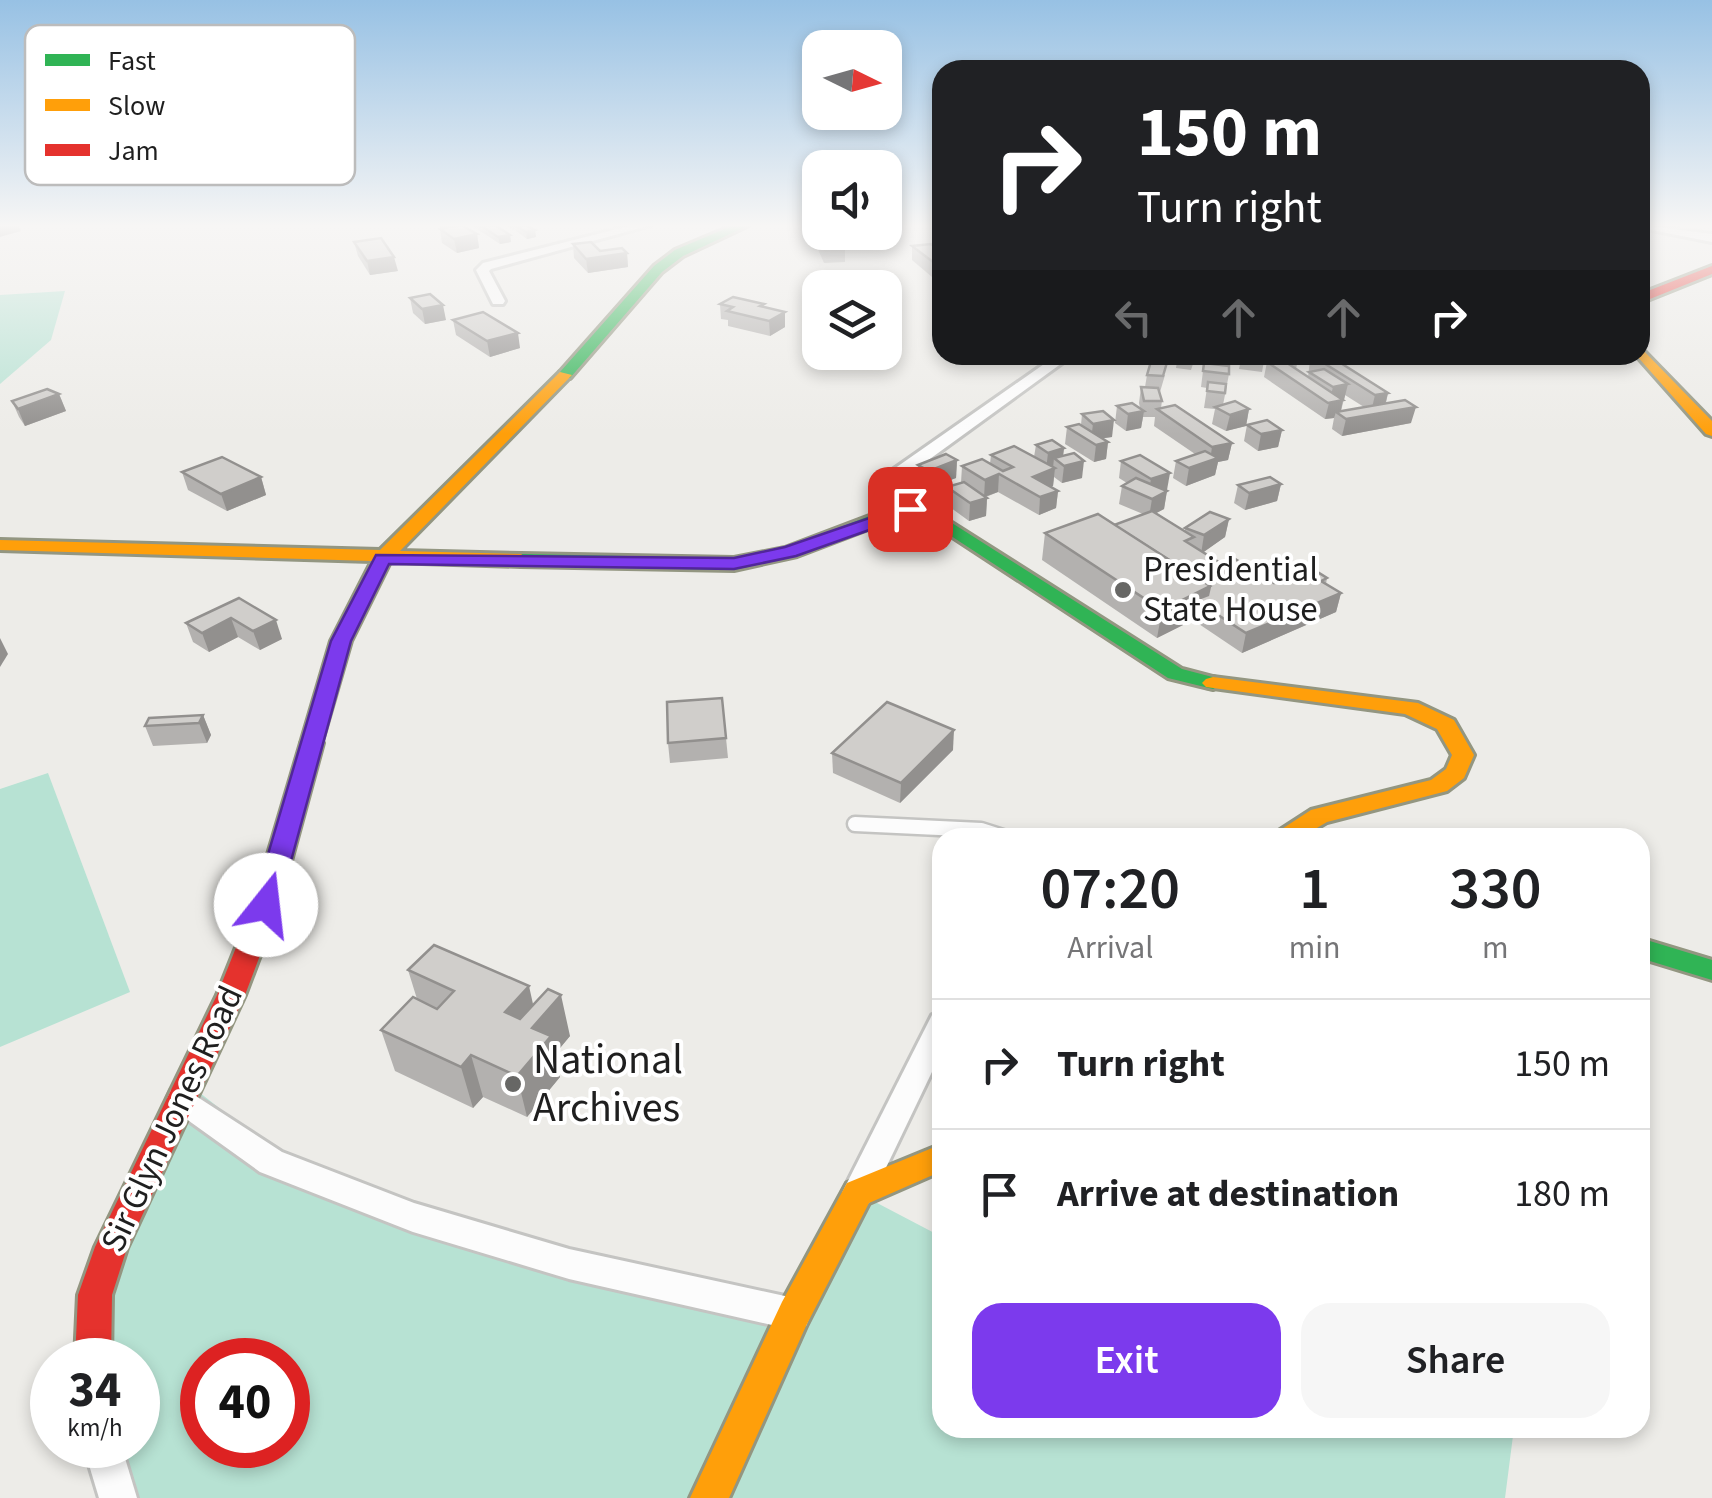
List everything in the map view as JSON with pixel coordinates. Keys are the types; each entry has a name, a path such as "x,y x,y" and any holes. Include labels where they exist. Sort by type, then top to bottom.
{"street":[{"path":"495,295 498,301"},
{"name":"Sir Glyn Jones Road","path":"94,1338 95,1294 106,1263 231,994 266,905 341,641 383,558 569,370 635,295"},
{"path":"1650,363 1712,431"},
{"path":"894,512 889,497 897,475 1052,365"},
{"path":"0,545 383,558 734,564 790,552 894,512 931,512 1175,674 1236,688 1410,708 1446,725 1456,738 1463,755 1456,772 1439,786 1318,816 1297,828"},
{"path":"1650,951 1712,970"},
{"path":"709,1498 794,1314 932,1043"},
{"path":"182,1099 272,1162 414,1217 569,1264 794,1314"},
{"path":"858,1193 932,1161"},
{"path":"109,1468 118,1498"}],"lane":[{"path":"855,824 939,828"}],"green space":[{"path":"0,295 64,295 51,340 0,384"},
{"path":"48,773 130,992 0,1047 0,789"},
{"path":"195,1089 288,1162 554,1257 794,1313 858,1193 932,1232 932,1438 1513,1438 1505,1498 130,1498 126,1468 160,1468 160,1338 109,1338 107,1321 147,1189"}],"building":[{"path":"431,295 443,305 422,309 410,298"},
{"path":"733,297 785,312 769,321 727,311 733,307 720,304"},
{"path":"483,312 518,333 487,341 453,320"},
{"path":"1150,365 1166,365 1163,376 1147,375"},
{"path":"1204,365 1229,366 1229,374 1203,371"},
{"path":"1271,365 1290,365 1343,400 1328,403"},
{"path":"1327,365 1344,365 1388,393 1375,395"},
{"path":"1324,369 1348,384 1333,387 1309,372"},
{"path":"1208,382 1226,384 1225,393 1207,391"},
{"path":"1141,387 1158,388 1162,401 1144,401"},
{"path":"47,389 59,394 18,409 12,401"},
{"path":"1405,400 1416,407 1346,419 1336,412"},
{"path":"1235,401 1249,409 1230,415 1215,407"},
{"path":"1132,403 1144,411 1128,414 1117,406"},
{"path":"1175,405 1232,443 1212,447 1157,409"},
{"path":"1103,411 1114,420 1093,424 1082,414"},
{"path":"1267,420 1282,430 1261,434 1247,425"},
{"path":"1079,424 1108,442 1096,445 1067,427"},
{"path":"1052,440 1064,448 1048,453 1036,445"},
{"path":"1014,446 1055,468 1033,477 1058,491 1040,497 999,474 985,480 962,466 982,459 1003,471 1013,467 991,455"},
{"path":"1205,451 1218,458 1189,468 1176,461"},
{"path":"1074,453 1084,461 1064,466 1054,458"},
{"path":"946,454 957,460 929,471 918,465"},
{"path":"1140,455 1170,473 1151,479 1121,461"},
{"path":"222,457 261,477 221,494 182,472"},
{"path":"1270,477 1281,484 1249,493 1238,485"},
{"path":"1136,478 1167,491 1152,499 1122,486"},
{"path":"964,482 987,498 970,503 947,487"},
{"path":"1152,511 1194,537 1185,541 1222,564 1235,559 1274,583 1311,568 1327,578 1321,581 1341,593 1246,633 1195,600 1208,595 1210,586 1114,525"},
{"path":"1210,512 1229,519 1204,535 1185,528"},
{"path":"1098,514 1210,586 1162,610 1045,533"},
{"path":"239,598 276,620 253,631 231,618 202,633 186,623"},
{"path":"722,698 726,738 668,743 667,702"},
{"path":"887,702 954,730 901,783 832,753"},
{"path":"203,715 199,723 145,726 149,718"},
{"path":"434,945 529,986 505,1012 520,1019 548,989 561,995 532,1028 551,1036 517,1076 471,1055 461,1067 381,1030 413,997 437,1009 454,991 408,970"}],"traffic: fast":[{"path":"565,375 635,295"},
{"path":"521,560 734,564 790,552 894,513 922,509 1175,674 1213,683"},
{"path":"1650,951 1712,970"}],"traffic: slow":[{"path":"1650,362 1712,431"},
{"path":"312,743 341,641 383,558 565,375"},
{"path":"0,545 521,560"},
{"path":"1213,683 1410,708 1446,725 1463,755 1456,773 1439,786 1319,816 1298,828"},
{"path":"709,1498 794,1314 858,1193 932,1161"}],"traffic: jam":[{"path":"94,1338 95,1295 111,1247 231,995 266,905 312,743"}],"place":[{"name":"Presidential State House","path":"1123,590"},
{"name":"National Archives","path":"513,1084"}],"route":[{"path":"266,905 341,641 383,558 734,564 790,552 910,509"}]}
